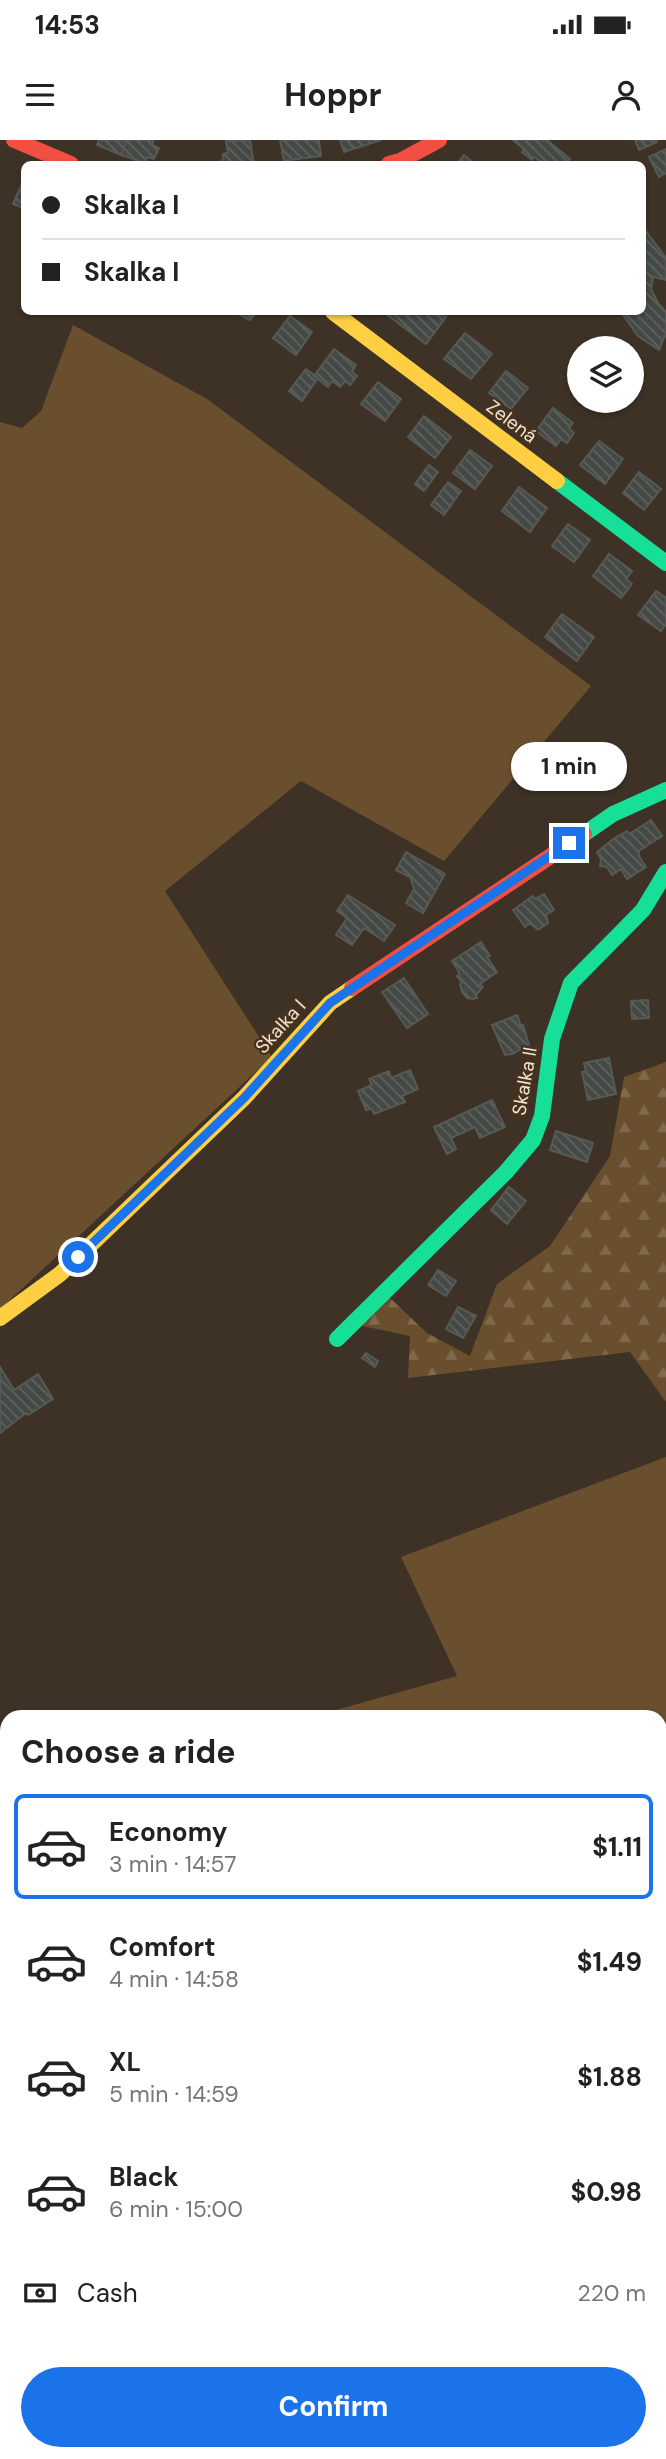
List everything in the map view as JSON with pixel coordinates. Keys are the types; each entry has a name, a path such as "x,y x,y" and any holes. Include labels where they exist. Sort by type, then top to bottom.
{"street":[{"path":"14,140 64,161"},
{"path":"400,161 439,140"},
{"name":"Zelená","path":"337,315 666,563"},
{"name":"Skalka I","path":"0,1318 60,1274 244,1098 330,1003 612,814 666,790"},
{"name":"Skalka II","path":"337,1339 506,1171 533,1140 542,1116 552,1039 571,984 643,910 666,872"}],"green space":[{"path":"73,325 207,399 591,686 444,861 301,781 165,891 272,1057 0,1309 0,422 22,428 41,411"},
{"path":"666,1062 666,1402 630,1352 408,1378 410,1336 358,1325 388,1296 427,1333 470,1356 497,1284 550,1246 610,1156 624,1077"},
{"path":"666,1457 666,1710 336,1710 457,1676 401,1557"}],"building":[{"path":"99,140 127,140 121,155 97,145"},
{"path":"127,140 154,140 152,145 159,148 154,159 147,157 146,161 121,155"},
{"path":"250,140 254,161 222,161 223,154 228,153 226,141"},
{"path":"280,140 319,140 321,156 284,161"},
{"path":"340,140 381,140 344,152"},
{"path":"513,140 547,140 570,159 540,161 534,157 532,160 522,152 524,149"},
{"path":"635,140 656,140 657,142 639,150"},
{"path":"666,149 666,173 659,177 649,157"},
{"path":"464,155 471,161 459,161"},
{"path":"21,186 21,207 13,204"},
{"path":"646,231 666,258 666,280 653,277 651,289 666,312 666,333 659,350 644,340 644,336 638,336 623,315 646,315"},
{"path":"241,315 254,315 250,320"},
{"path":"387,315 446,317 426,344"},
{"path":"290,316 312,332 296,355 273,338"},
{"path":"465,333 492,354 471,379 444,359"},
{"path":"334,349 356,365 352,372 357,376 350,385 345,381 340,387 332,381 328,387 314,376"},
{"path":"306,369 318,378 302,401 289,391"},
{"path":"506,371 528,388 511,409 489,393"},
{"path":"378,382 401,399 385,421 361,404"},
{"path":"553,408 573,423 569,428 574,433 567,443 561,439 556,446 536,431"},
{"path":"424,416 451,437 435,458 408,437"},
{"path":"599,441 623,459 605,484 580,465"},
{"path":"470,450 492,466 475,489 453,473"},
{"path":"429,465 438,472 424,491 415,484"},
{"path":"639,472 661,489 644,510 623,493"},
{"path":"448,482 461,491 444,515 431,505"},
{"path":"519,487 547,508 530,532 502,511"},
{"path":"568,524 590,540 574,562 552,546"},
{"path":"609,554 632,571 626,579 632,584 621,598 593,576"},
{"path":"656,591 666,598 666,624 661,631 638,615"},
{"path":"562,614 594,637 577,661 545,637"},
{"path":"651,820 662,836 639,851 646,867 627,879 621,869 612,875 607,867 600,866 601,859 597,852 613,839 627,831 629,834"},
{"path":"406,852 445,874 423,913 406,903 414,889 410,877 396,870"},
{"path":"544,894 554,910 546,915 548,923 538,930 530,923 525,927 513,910 533,896 535,899"},
{"path":"348,895 395,925 384,941 364,928 352,945 336,935 347,918 337,911"},
{"path":"481,942 497,972 480,984 483,987 476,995 477,998 467,998 457,976 460,974 452,961"},
{"path":"404,978 428,1014 407,1028 382,992"},
{"path":"648,1000 649,1018 632,1019 631,1001"},
{"path":"517,1015 529,1045 505,1055 492,1025"},
{"path":"609,1058 616,1094 588,1100 582,1072 586,1071 584,1063"},
{"path":"410,1070 418,1089 402,1096 405,1102 374,1114 372,1109 366,1110 358,1091 372,1085 369,1079 389,1071 391,1078"},
{"path":"492,1100 505,1127 480,1138 475,1127 451,1138 456,1149 447,1154 434,1127"},
{"path":"556,1131 593,1143 587,1162 550,1150"},
{"path":"509,1187 526,1201 507,1224 491,1210"},
{"path":"438,1270 456,1281 446,1296 428,1285"},
{"path":"458,1307 476,1316 463,1338 446,1329"},
{"path":"366,1353 378,1361 375,1367 362,1358"},
{"path":"0,1367 14,1390 38,1374 53,1399 28,1415 26,1413 0,1433"}],"traffic: fast":[{"path":"557,481 666,563"},
{"path":"584,834 613,814 666,790"},
{"path":"337,1339 506,1172 533,1140 542,1116 552,1039 571,983 643,910 666,872"}],"traffic: slow":[{"path":"337,315 557,481"},
{"path":"0,1318 60,1274 244,1098 330,1003 352,988"}],"traffic: jam":[{"path":"14,140 64,161"},
{"path":"400,161 439,140"},
{"path":"352,988 584,834"}],"route":[{"path":"78,1257 244,1098 330,1003 569,843"}]}
